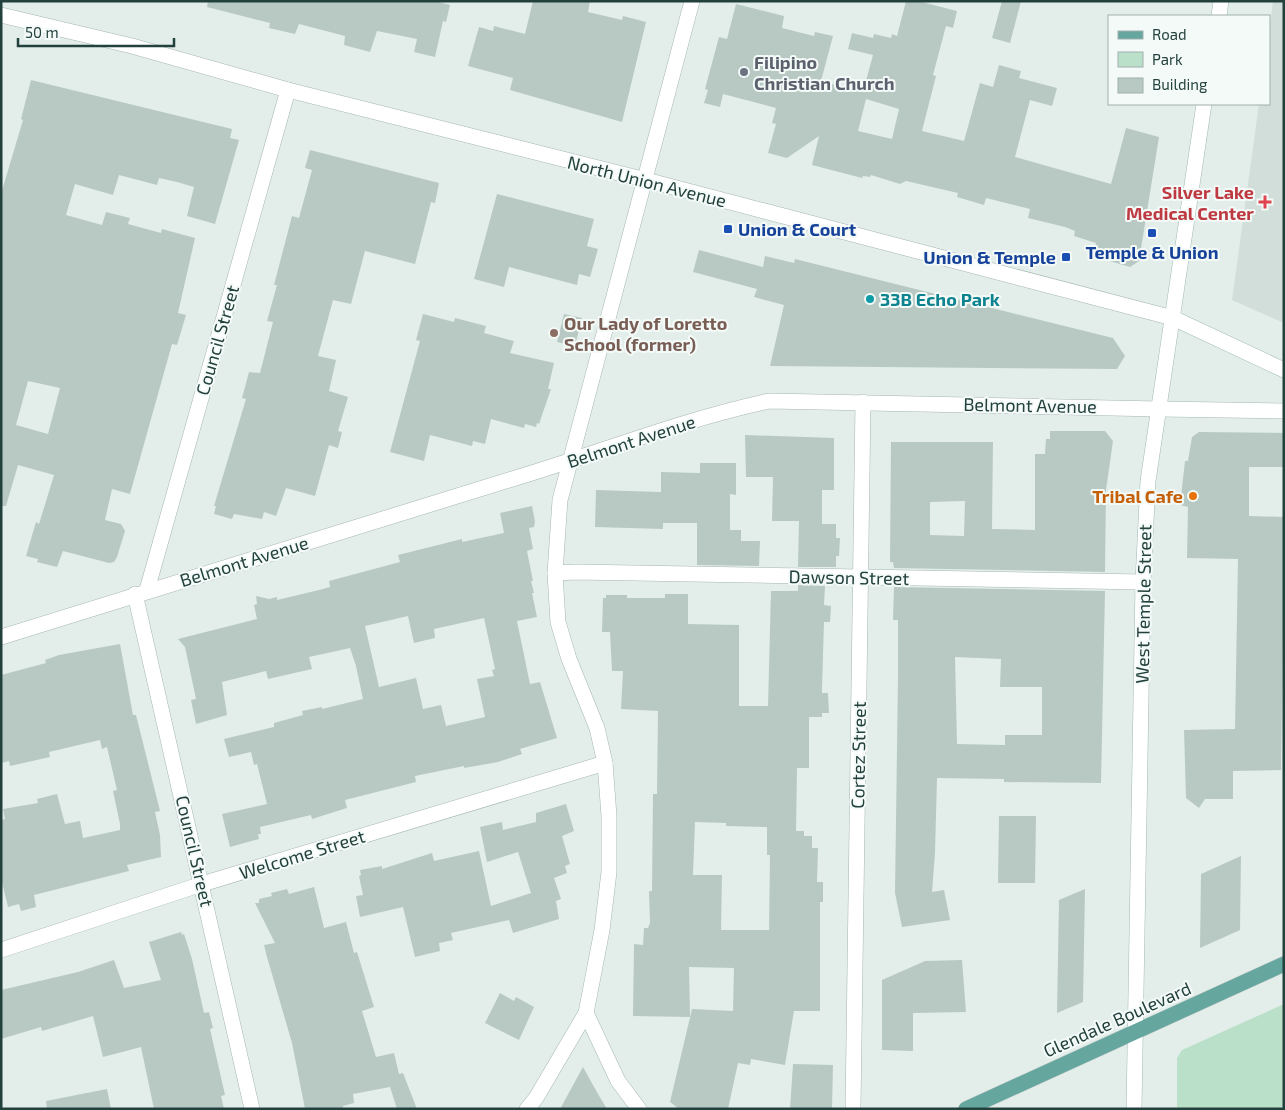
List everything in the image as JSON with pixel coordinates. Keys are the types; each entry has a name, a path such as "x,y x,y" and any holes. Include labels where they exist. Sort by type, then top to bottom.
{"main road":[{"name":"Glendale Boulevard","path":"966,1109 1284,964"}],"street":[{"path":"527,1109 536,1098 586,1013 602,930 609,872 610,816 605,763 597,728 569,659 558,622 555,573 560,500 572,461 692,1"},
{"path":"1219,15 1221,1"},
{"name":"North Union Avenue","path":"1,15 132,46 288,90 646,180 1173,318 1284,370"},
{"name":"Council Street","path":"252,1109 202,884 141,592 288,90"},
{"name":"West Temple Street","path":"1134,1109 1143,582 1148,481 1204,105"},
{"name":"Belmont Avenue","path":"1,637 141,592 572,461 723,411 769,401 1284,412"},
{"name":"Cortez Street","path":"853,1109 863,402"},
{"name":"Dawson Street","path":"555,573 1143,582"},
{"name":"Welcome Street","path":"1,950 202,884 605,763"},
{"path":"586,1013 618,1081 639,1109"}],"shaded area":[{"name":"Silver Lake Medical Center","path":"1273,1 1284,1 1284,323 1232,300 1259,105 1270,105 1270,26"}],"green space":[{"path":"1284,1004 1284,1109 1177,1109 1177,1058 1182,1050"}],"building":[{"path":"208,1 434,1 450,5 446,22 443,21 435,57 414,52 417,39 377,31 370,52 344,45 345,36 299,24 295,34 269,28 270,23 207,7"},
{"path":"533,1 590,1 588,12 622,20 623,16 646,22 622,122 510,90 513,78 468,66 479,27 493,31 494,26 525,34"},
{"path":"906,1 918,1 957,11 953,28 946,26 933,75 936,76 922,131 964,141 980,83 993,87 999,65 1021,71 1019,78 1057,88 1052,106 1030,100 1015,157 1111,184 1126,128 1159,137 1139,261 1130,267 1093,256 1096,243 1074,236 1075,231 1065,227 1028,218 1030,209 986,198 984,205 957,197 958,193 906,181 900,184 871,175 870,177 863,176 862,178 812,165 819,136 787,158 768,153 776,124 772,123 776,108 723,94 720,107 704,103 708,90 705,89 719,37 727,39 736,4 784,16 782,28 814,36 815,32 833,36 821,81 863,92 873,55 848,49 852,33 873,38 874,34 891,38 892,34 897,36","holes":["866,99 899,109 892,139 858,131"]},
{"path":"1002,1 1021,1 1010,43 992,38"},
{"path":"31,80 232,129 230,138 239,140 215,224 187,216 194,187 177,182 159,178 157,185 119,175 113,195 75,184 66,215 102,225 106,212 130,218 128,224 161,233 162,229 195,238 178,313 186,315 177,345 172,344 130,494 112,489 105,520 121,524 125,531 114,562 109,563 63,551 57,567 37,562 38,559 26,556 36,522 39,524 54,475 18,465 6,506 1,506 1,194 23,120 21,119","holes":["28,381 60,388 48,434 16,425"]},
{"path":"310,150 439,183 435,203 431,202 415,264 365,251 351,304 333,300 318,356 336,360 329,391 348,397 338,431 342,432 338,448 329,445 315,496 286,488 276,516 264,512 262,519 234,514 232,519 214,514 216,506 214,506 246,399 242,398 249,372 260,373 273,322 267,321 277,285 274,285 292,216 299,218 312,170 305,168"},
{"path":"497,194 594,219 587,246 598,249 590,277 579,274 577,285 509,267 504,287 474,279"},
{"name":"33B Echo Park","path":"699,250 763,267 765,256 794,263 795,259 1113,338 1125,356 1117,369 770,366 784,305 754,297 757,289 693,272"},
{"path":"423,314 454,322 455,318 486,326 484,333 514,341 510,353 554,363 548,389 551,389 539,424 537,423 536,427 525,424 524,428 491,419 485,444 473,441 472,446 430,435 424,461 390,452 420,341 416,340"},
{"path":"564,314 582,318 575,346 557,342"},
{"path":"1050,431 1105,431 1113,441 1106,490 1105,572 894,568 893,562 890,562 891,442 993,442 992,529 1035,530 1035,454 1045,454 1046,439 1050,439","holes":["965,501 964,536 930,535 930,502"]},
{"path":"1199,432 1284,433 1284,467 1249,467 1249,516 1284,517 1284,548 1281,770 1233,771 1233,799 1205,799 1199,808 1186,798 1184,730 1235,729 1238,559 1187,558 1188,507 1180,505 1185,461 1188,461 1192,437"},
{"path":"745,435 834,438 834,490 822,490 822,524 836,524 836,538 840,538 839,556 836,556 836,567 798,567 799,521 772,521 773,477 746,477"},
{"path":"700,463 736,463 736,495 730,494 730,530 741,530 741,541 760,541 759,566 697,565 697,523 663,523 663,529 595,527 596,490 661,492 661,472 700,473"},
{"path":"532,506 535,522 534,527 529,528 533,549 527,551 537,617 517,621 530,684 540,682 557,738 520,749 522,754 498,762 464,768 464,766 415,776 416,782 345,800 347,808 312,819 311,815 260,827 261,834 258,834 259,839 230,847 222,814 267,804 257,764 254,765 251,752 229,757 224,739 274,727 274,723 303,715 302,711 322,707 322,709 363,699 356,666 350,648 309,657 312,669 268,679 266,671 222,682 227,715 196,724 191,700 196,699 185,647 178,639 257,619 254,605 257,604 256,596 269,599 277,597 277,600 319,590 330,587 329,581 400,562 398,555 462,539 462,542 504,533 500,513","holes":["408,616 414,643 435,638 434,629 484,618 495,669 492,670 494,676 477,679 485,717 446,726 441,705 423,709 416,678 379,687 365,626"]},
{"path":"798,585 825,586 824,605 831,606 830,622 824,622 822,689 822,693 828,693 829,713 822,713 822,717 809,717 809,768 797,768 796,831 804,831 804,836 812,836 812,848 818,848 817,882 823,882 823,902 820,902 820,1011 794,1011 785,1065 751,1059 750,1065 738,1063 728,1109 679,1109 670,1102 692,1009 733,1011 734,968 689,967 690,1017 633,1016 634,944 643,945 644,928 648,928 650,923 649,891 652,891 653,794 657,794 658,711 621,709 623,671 612,671 610,632 602,632 603,598 606,598 606,595 627,595 627,598 665,598 665,594 688,594 688,624 739,625 739,706 768,706 771,591 798,591","holes":["695,822 726,823 726,826 767,827 767,855 770,855 769,930 721,930 722,875 693,875"]},
{"path":"894,587 1105,591 1101,783 1004,782 1004,779 937,778 932,892 944,890 950,920 902,927 895,893 898,620 893,620","holes":["955,657 1001,659 1000,687 1042,687 1042,735 1005,735 1005,745 957,744"]},
{"path":"120,644 133,715 136,715 160,811 155,812 160,835 161,857 127,865 129,871 34,895 36,907 21,911 19,904 8,907 1,878 1,820 5,819 3,809 38,803 37,799 57,794 65,824 80,821 83,838 120,830 120,824 113,791 117,790 107,747 102,749 100,740 49,752 50,757 10,766 9,761 1,763 1,675 46,663 45,660 59,655"},
{"path":"566,804 574,831 562,836 570,864 565,866 567,873 554,878 561,899 556,901 559,919 513,933 509,920 451,933 453,940 439,943 440,951 415,957 403,907 360,917 356,896 363,895 359,876 361,875 360,870 382,866 382,869 432,853 434,861 479,851 491,906 531,893 518,852 487,862 480,827 502,822 503,830 536,822 536,813"},
{"path":"999,816 1036,816 1035,883 998,883"},
{"path":"1241,856 1240,930 1200,948 1201,874"},
{"path":"314,887 324,928 346,922 354,953 357,952 374,1007 362,1011 376,1057 394,1053 399,1074 403,1073 417,1109 397,1109 390,1087 353,1094 354,1103 343,1106 343,1109 305,1109 292,1043 264,945 275,943 255,903 259,903 259,899 272,896 271,893 287,889 289,894"},
{"path":"1085,889 1083,1002 1057,1013 1059,900"},
{"path":"181,932 182,935 184,934 192,959 204,1013 209,1012 213,1028 210,1029 225,1095 221,1096 224,1109 154,1109 141,1047 103,1057 93,1016 42,1031 41,1027 1,1039 1,990 78,972 114,960 124,988 161,980 149,942"},
{"path":"962,960 966,1012 913,1013 913,1051 882,1050 882,980 925,961"},
{"path":"500,993 514,1001 516,997 534,1007 519,1040 485,1023"},
{"path":"793,1064 833,1065 832,1109 790,1109"},
{"path":"583,1067 598,1094 607,1109 560,1109"},
{"path":"107,1089 111,1109 47,1109 46,1101"}],"place":[{"name":"Filipino Christian Church","path":"744,72"},
{"name":"Silver Lake Medical Center","path":"1265,202"},
{"name":"Union & Court","path":"728,229"},
{"name":"Temple & Union","path":"1152,233"},
{"name":"Union & Temple","path":"1066,257"},
{"name":"33B Echo Park","path":"870,299"},
{"name":"Our Lady of Loretto School (former)","path":"554,333"},
{"name":"Tribal Cafe","path":"1193,496"}]}
